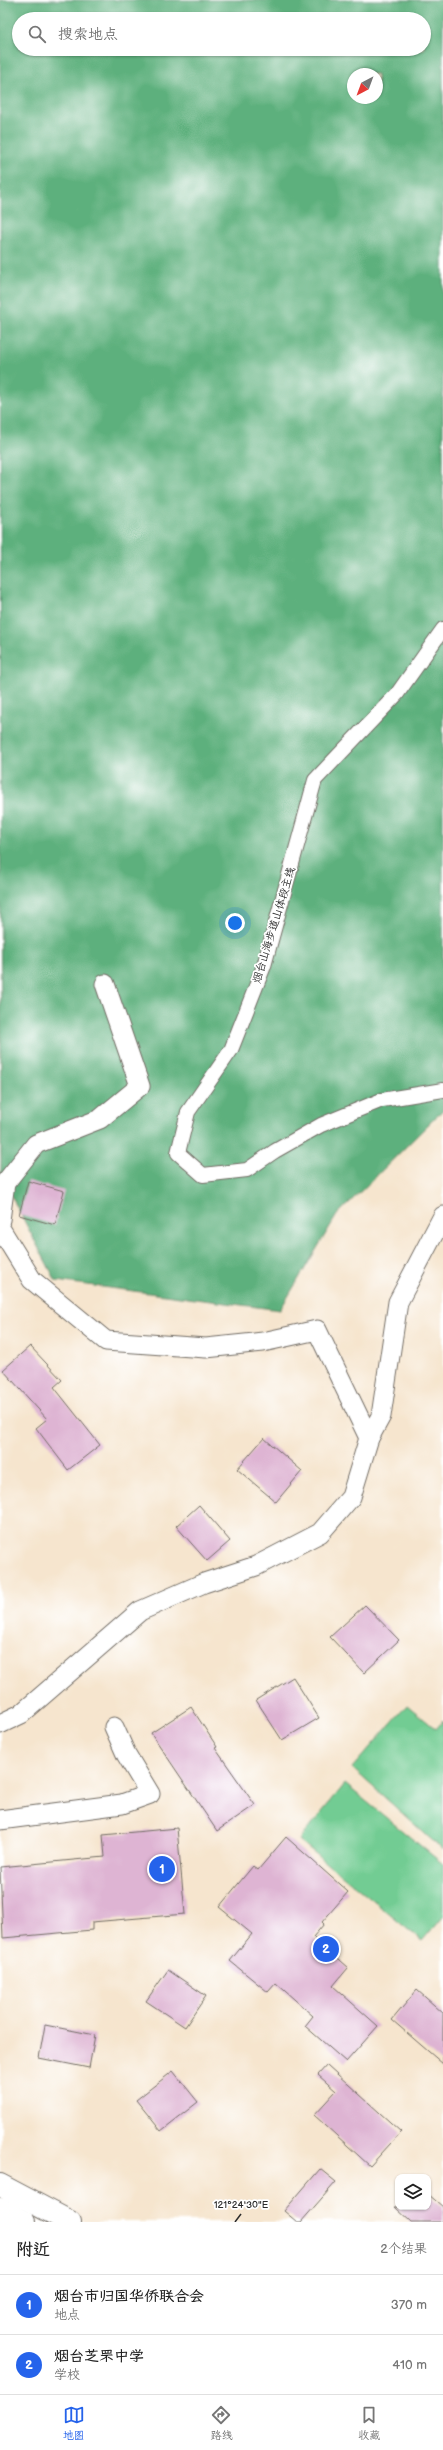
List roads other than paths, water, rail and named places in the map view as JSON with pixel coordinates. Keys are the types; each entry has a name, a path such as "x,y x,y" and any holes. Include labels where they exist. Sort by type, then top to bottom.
{"main road":[{"path":"0,2185 70,2222"},
{"path":"0,2209 24,2222"}],"street":[{"name":"烟台山海步道山体段主线","path":"443,629 397,694 315,780 264,966 231,1050 188,1112 178,1153 203,1175 248,1170 275,1151 321,1125 382,1100 443,1090"},
{"path":"0,1220 5,1183 36,1144 100,1119 140,1086 105,984"},
{"path":"0,1724 21,1714 140,1611 204,1583 256,1566 320,1533 352,1497 369,1438 381,1416 398,1302 443,1216"},
{"path":"0,1228 32,1280 106,1341 206,1348 263,1342 317,1330 369,1438"},
{"path":"0,1820 122,1804 150,1794 126,1754 114,1727"}],"place":[{"name":"烟台市归国华侨联合会","path":"162,1869"},
{"name":"烟台芝罘中学","path":"326,1949"}]}
